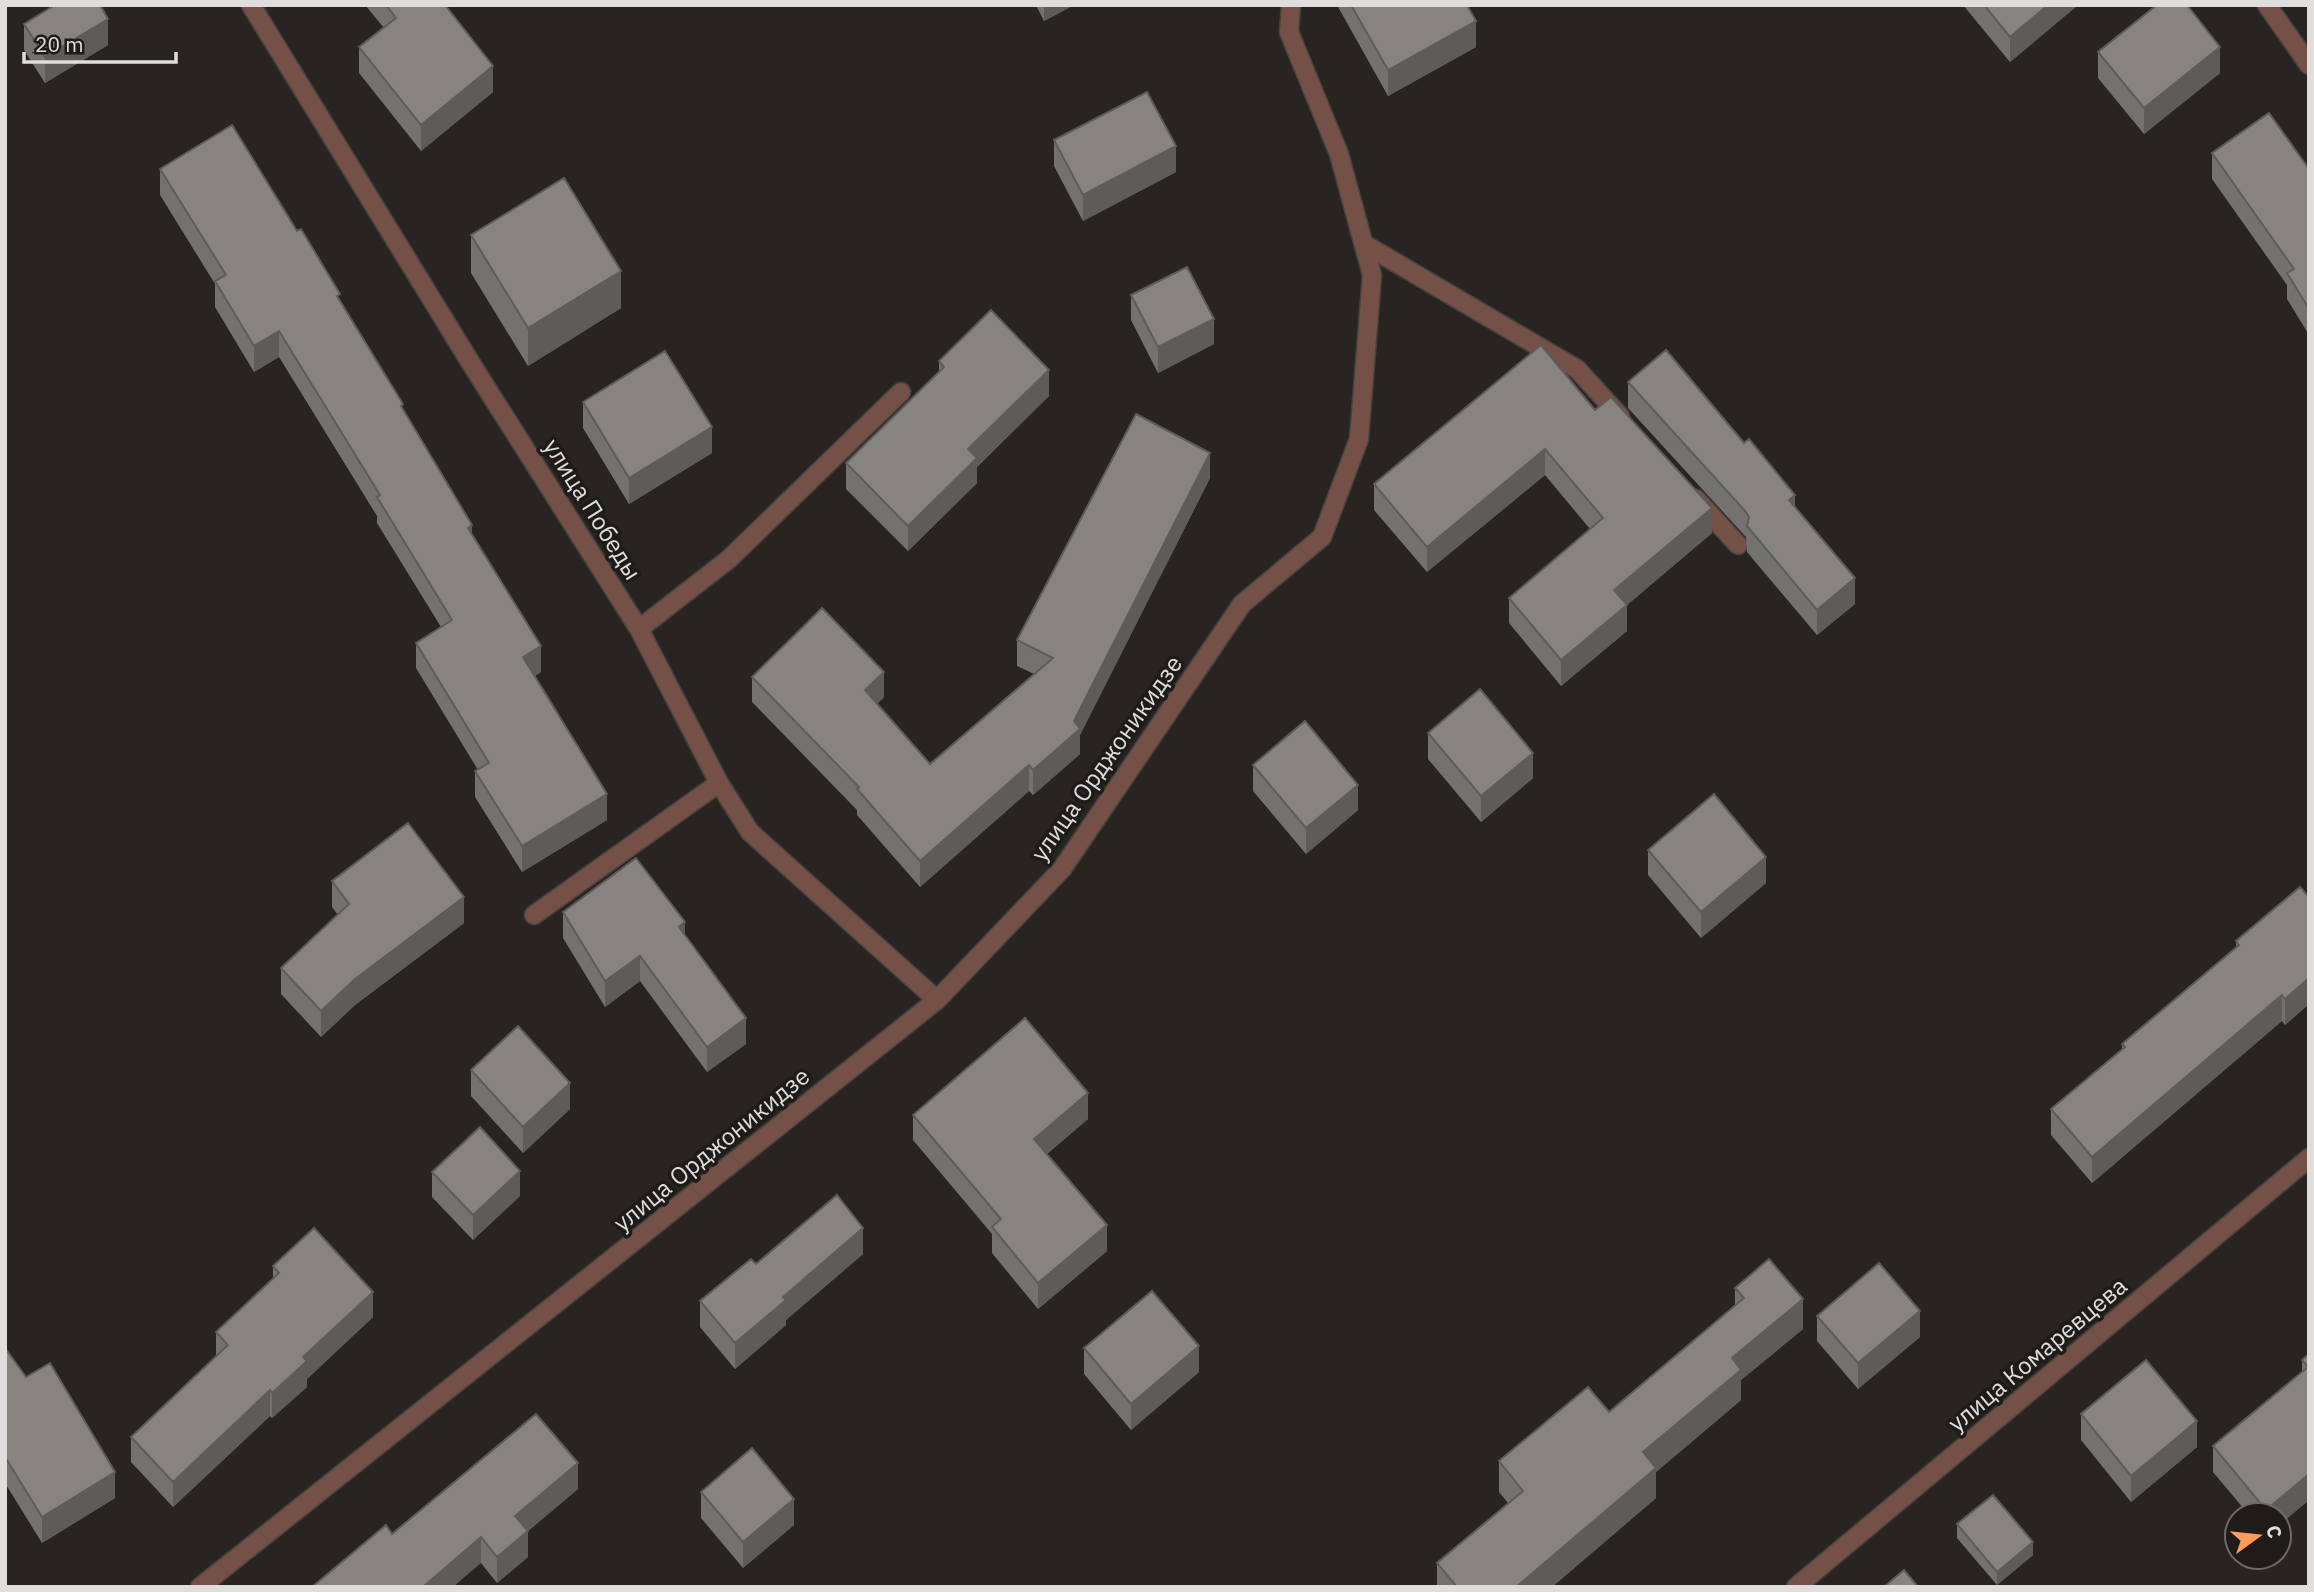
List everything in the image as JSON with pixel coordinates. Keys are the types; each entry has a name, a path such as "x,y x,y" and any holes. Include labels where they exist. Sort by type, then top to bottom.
{"street":[{"name":"улица Победы","path":"251,5 472,365 639,629 719,782 750,832 937,1000"},
{"name":"улица Орджоникидзе","path":"200,1587 937,1000 1062,869 1242,604 1322,537 1359,439 1372,275 1339,154 1289,32 1291,5"},
{"path":"2267,5 2309,65"},
{"path":"1364,244 1577,369 1630,428"},
{"path":"639,629 729,559 901,392"},
{"path":"1684,486 1738,545"},
{"path":"534,915 719,782"},
{"name":"улица Комаревцева","path":"1797,1587 2309,1158"}],"building":[{"path":"55,5 100,5 108,19 45,57 24,24"},
{"path":"386,5 445,5 493,66 421,125 359,47 396,18"},
{"path":"1351,5 1467,5 1476,21 1388,70"},
{"path":"1984,5 2048,5 2010,37"},
{"path":"2157,5 2187,5 2220,47 2144,108 2098,52"},
{"path":"1147,92 1176,146 1083,195 1054,140"},
{"path":"2269,113 2309,169 2309,309 2287,273 2294,269 2212,153"},
{"path":"232,125 297,231 301,229 340,294 337,296 472,525 468,528 541,646 523,657 607,794 522,846 475,771 489,763 416,643 452,620 377,497 380,495 279,331 254,346 215,281 226,275 160,169"},
{"path":"564,178 621,271 528,328 471,235"},
{"path":"1187,267 1214,319 1158,347 1131,295"},
{"path":"991,310 1049,370 968,449 977,458 908,526 846,463 944,367 939,361"},
{"path":"1541,345 1595,410 1611,397 1712,508 1614,590 1627,605 1561,660 1509,598 1603,518 1545,449 1427,547 1374,484"},
{"path":"1666,350 1744,443 1749,439 1795,495 1789,500 1855,578 1817,610 1747,526 1749,517 1746,512 1628,382"},
{"path":"665,351 712,427 629,478 583,402"},
{"path":"1136,414 1210,453 1074,721 1080,729 1033,770 1029,765 920,861 857,789 859,787 752,677 822,608 884,672 865,690 930,764 1053,658 1017,640"},
{"path":"1480,689 1533,753 1481,796 1428,733"},
{"path":"1305,721 1358,785 1306,828 1253,765"},
{"path":"1714,794 1766,857 1701,912 1648,850"},
{"path":"408,823 464,897 355,979 321,1011 281,968 349,904 332,881"},
{"path":"636,858 685,922 679,927 746,1018 707,1047 640,956 605,981 563,912"},
{"path":"2300,887 2309,897 2309,978 2285,999 2282,995 2092,1157 2051,1109 2125,1047 2122,1044 2239,945 2236,941"},
{"path":"1025,1018 1088,1093 1034,1139 1107,1225 1038,1283 992,1227 1001,1219 913,1115"},
{"path":"518,1026 570,1083 523,1127 471,1070"},
{"path":"480,1127 520,1171 473,1215 432,1172"},
{"path":"837,1195 863,1228 783,1297 786,1300 735,1343 700,1301 751,1259 756,1264"},
{"path":"314,1228 373,1292 303,1357 307,1361 272,1393 270,1390 173,1482 131,1437 228,1345 216,1332 279,1273 273,1266"},
{"path":"1769,1259 1803,1299 1732,1358 1741,1370 1643,1452 1656,1468 1516,1587 1457,1587 1437,1563 1523,1491 1499,1461 1588,1387 1609,1412 1744,1298 1735,1288"},
{"path":"1879,1263 1920,1311 1858,1363 1817,1316"},
{"path":"1152,1291 1199,1346 1131,1404 1084,1348"},
{"path":"5,1348 26,1377 50,1363 115,1472 42,1517 5,1457"},
{"path":"2309,1354 2309,1474 2277,1501 2259,1501 2213,1446 2308,1367 2302,1360"},
{"path":"2146,1360 2197,1421 2131,1476 2081,1414"},
{"path":"536,1414 578,1463 515,1516 528,1531 497,1557 481,1537 423,1587 312,1587 386,1525 392,1534"},
{"path":"752,1448 794,1499 743,1542 701,1492"},
{"path":"1993,1495 2033,1542 1997,1572 1957,1524"},
{"path":"1904,1570 1918,1587 1884,1587"}]}
